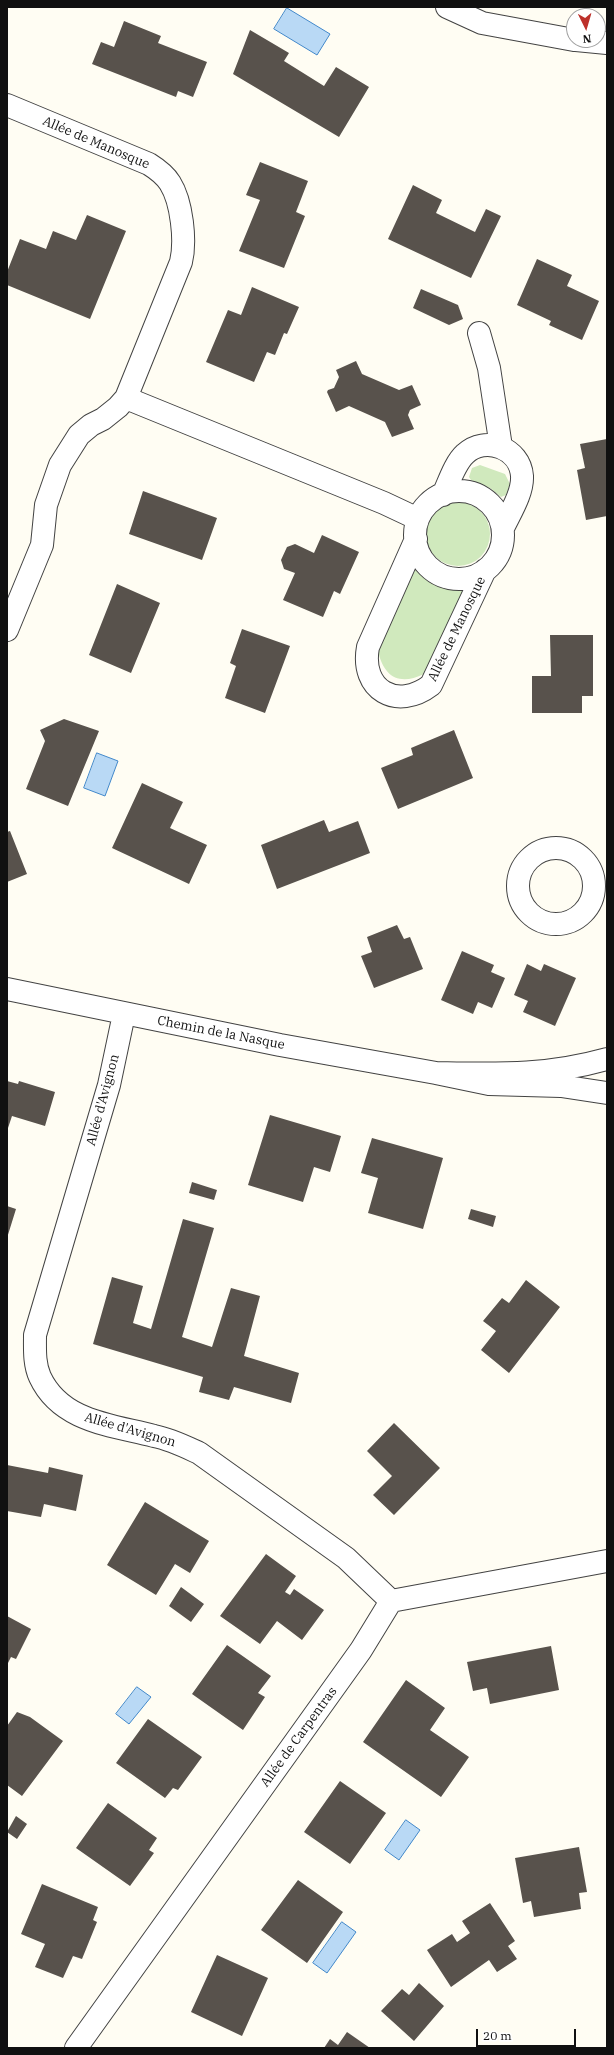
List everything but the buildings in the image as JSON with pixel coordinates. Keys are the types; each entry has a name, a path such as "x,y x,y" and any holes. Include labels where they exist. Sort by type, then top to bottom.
{"street":[{"path":"447,7 482,23 566,38"},
{"name":"Allée de Manosque","path":"7,105 149,164 160,172 170,183 176,196 184,239 181,262 126,398 113,411 91,425 79,435 60,465 46,505 42,545 7,630"},
{"path":"479,332 489,368 501,447"},
{"path":"126,398 384,502 417,529"},
{"name":"Allée de Manosque","path":"443,495 464,454 475,447 488,445 501,447 512,454 519,465 522,477 519,490 503,528"},
{"name":"Allée de Manosque","path":"417,529 417,549 424,562 434,572 448,578 463,580 478,576 498,556 503,543 503,528 498,514 490,503 478,495 464,491 443,495 436,497 426,507 368,647 366,660 368,672 374,684 384,692 396,697 409,697 421,692 431,685 485,570"},
{"name":"Chemin de la Nasque","path":"7,989 280,1045 489,1084 561,1086 607,1093"},
{"name":"Allée d'Avignon","path":"124,1014 109,1085 35,1335 35,1358 40,1377 52,1395 71,1412 96,1423 155,1436 180,1444 199,1453 346,1558 391,1601"},
{"name":"Chemin de la Nasque","path":"436,1073 504,1074 554,1071 607,1059"},
{"path":"391,1601 607,1561"},
{"name":"Allée de Carpentras","path":"76,2048 361,1650 391,1601"}],"green space":[{"path":"480,465 505,474 510,484 506,495 501,497 490,488 471,480 469,477 472,468"},
{"path":"452,502 464,502 481,511 488,522 490,534 488,546 481,557 464,566 452,566 440,561 431,552 426,540 426,528 431,516 440,507"},
{"path":"414,567 425,578 438,585 467,589 424,674 415,678 400,679 394,677 384,667 378,651"}],"water":[{"path":"287,8 330,34 317,55 274,29"},
{"path":"97,753 118,761 105,796 84,788"},
{"path":"137,1687 151,1697 129,1724 116,1714"},
{"path":"406,1820 420,1830 399,1860 385,1850"},
{"path":"342,1922 356,1932 327,1973 313,1963"}]}
